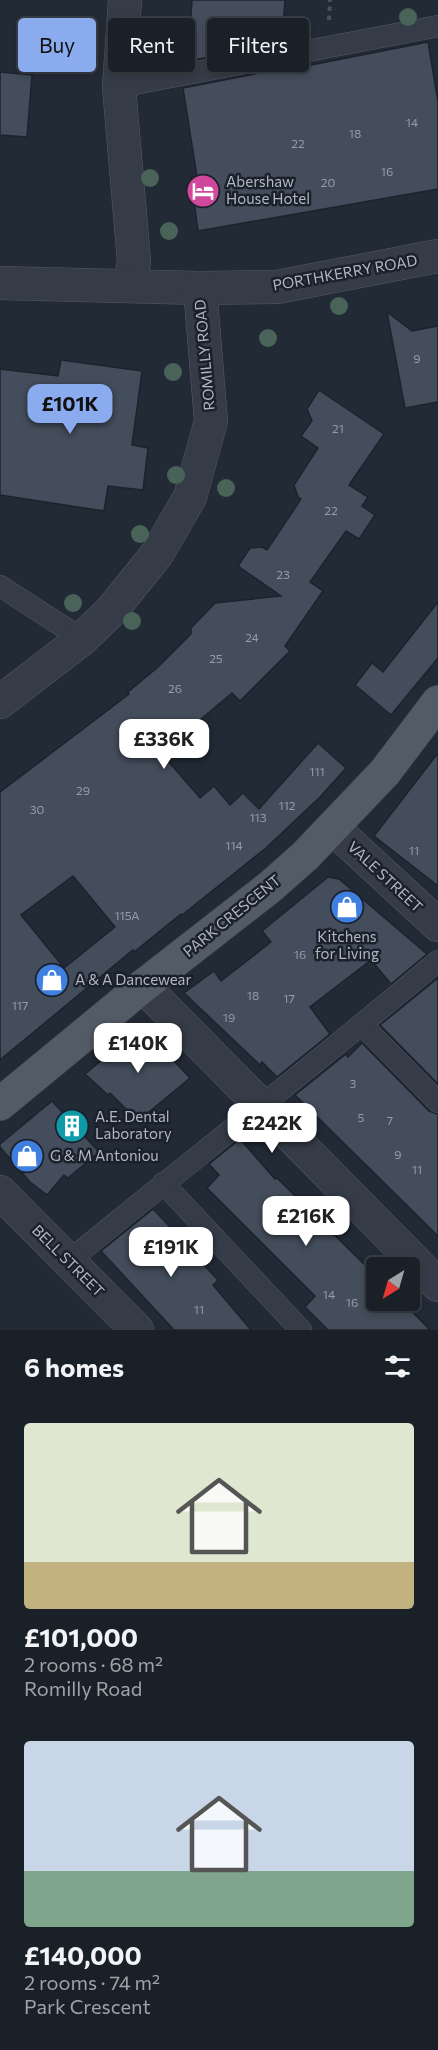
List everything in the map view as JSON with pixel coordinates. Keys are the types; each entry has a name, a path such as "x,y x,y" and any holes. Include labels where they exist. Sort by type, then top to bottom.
{"main road":[{"name":"PARK CRESCENT","path":"0,1104 143,986 270,887 305,856 384,772 438,702"}],"street":[{"path":"125,0 119,87 134,261 130,286"},
{"name":"PORTHKERRY ROAD","path":"0,283 200,288 283,287 438,256"},
{"name":"ROMILLY ROAD","path":"0,702 82,639 111,611 157,554 190,497 211,421 200,288"},
{"name":"VALE STREET","path":"333,828 438,926"},
{"path":"143,986 438,1285"},
{"name":"BELL STREET","path":"0,1192 137,1330"}],"lane":[{"path":"119,87 438,26"},
{"path":"0,586 82,639"},
{"path":"69,1261 438,961"},
{"path":"362,1025 438,1102"},
{"path":"164,1184 302,1330"}],"building":[{"path":"192,0 285,0 284,18 207,18 207,57 195,60 195,18 191,18"},
{"path":"428,42 438,102 438,189 198,231 191,177 197,177 183,88 265,72 309,72 309,65"},
{"path":"0,72 32,75 27,137 0,135"},
{"path":"387,312 412,331 438,326 438,402 405,408"},
{"path":"61,360 142,371 132,445 148,448 143,490 108,486 104,511 0,495 0,369 58,376"},
{"path":"319,390 384,434 349,485 368,497 362,506 375,515 359,539 346,531 310,582 323,591 285,646 290,651 240,701 232,693 162,754 200,798 214,786 230,805 243,793 259,809 318,743 346,768 320,797 266,848 134,952 133,950 0,1060 0,792 129,694 128,692 158,667 191,634 191,628 215,603 281,596 238,566 250,548 262,547 267,550 301,499 294,485 318,448 301,436 312,421 307,409","holes":["73,876 115,927 64,968 21,915"]},
{"path":"438,602 438,658 391,715 355,685 372,663 383,672"},
{"path":"438,753 438,886 374,836"},
{"path":"328,877 339,879 427,954 391,984 371,960 310,1007 330,1034 277,1077 262,1062 260,1065 184,993 214,971 221,981 271,942 262,931"},
{"path":"438,978 438,1084 380,1025"},
{"path":"142,1027 190,1078 138,1121 110,1093 108,1095 85,1074"},
{"path":"362,1043 429,1111 438,1114 438,1236 295,1095 346,1054 348,1057"},
{"path":"52,1101 99,1152 68,1178 64,1175 47,1195 30,1182 0,1147 0,1144"},
{"path":"240,1139 275,1179 277,1178 366,1266 366,1311 412,1311 430,1330 328,1330 305,1307 315,1296 207,1188 219,1175 209,1164"},
{"path":"153,1209 218,1280 213,1285 251,1330 174,1330 101,1251"}],"place":[{"name":"Abershaw House Hotel","path":"203,191"},
{"name":"Kitchens for Living","path":"347,907"},
{"name":"A & A Dancewear","path":"52,980"},
{"name":"A.E. Dental Laboratory","path":"72,1126"},
{"name":"G & M Antoniou","path":"27,1156"}]}
